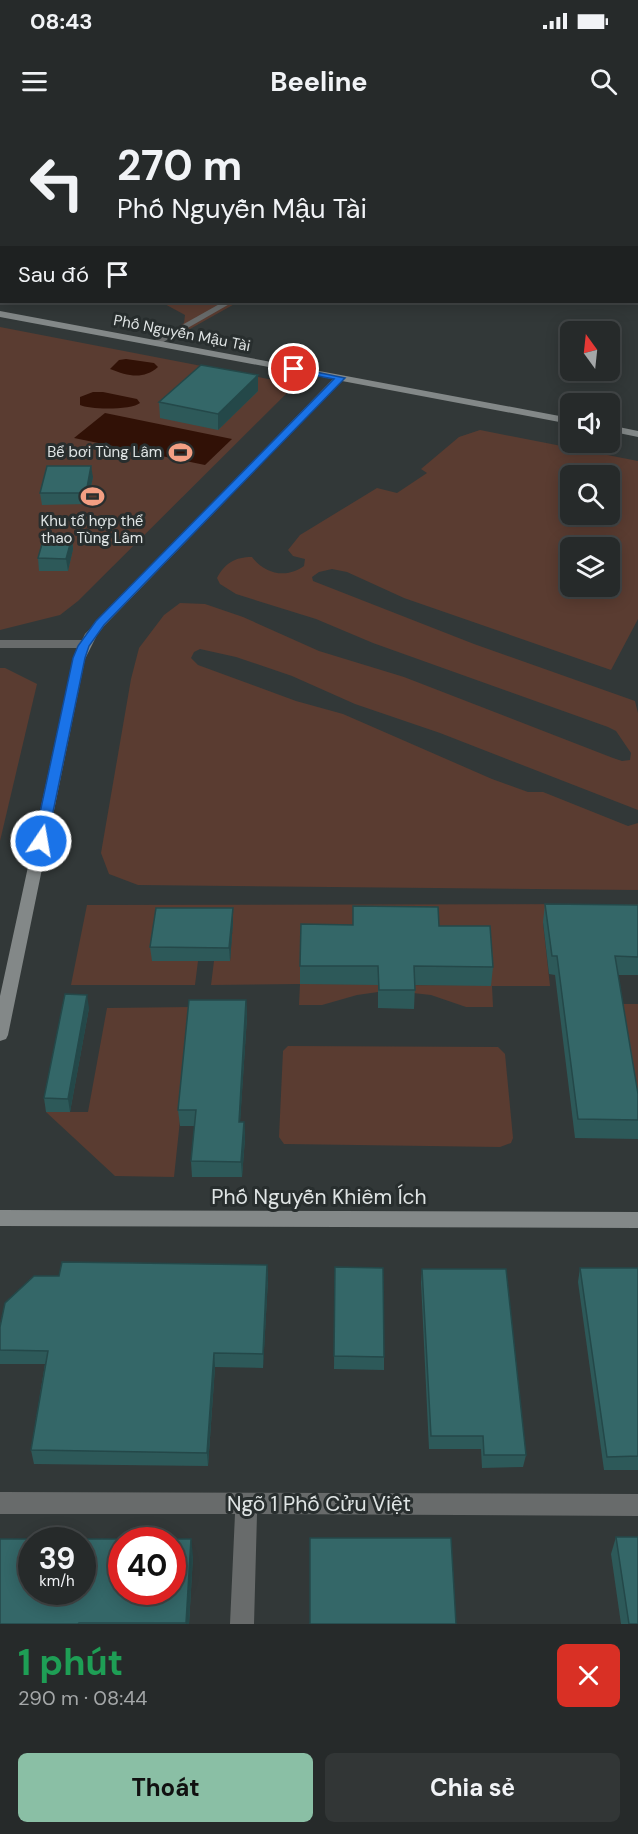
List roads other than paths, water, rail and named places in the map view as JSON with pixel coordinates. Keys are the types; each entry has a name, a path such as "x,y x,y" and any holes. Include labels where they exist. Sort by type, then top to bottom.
{"street":[{"path":"155,343 227,303"},
{"name":"Phố Nguyễn Mậu Tài","path":"0,314 560,419"},
{"path":"0,1035 79,658 85,644 100,623 340,378"},
{"path":"620,430 638,434"},
{"path":"0,644 85,644"},
{"name":"Phố Nguyễn Khiêm Ích","path":"0,1218 638,1220"},
{"name":"Ngõ 1 Phố Cửu Việt","path":"0,1503 638,1505"},
{"path":"242,1624 246,1504"}],"place":[{"name":"Bể bơi Tùng Lâm","path":"180,452"},
{"name":"Khu tổ hợp thể thao Tùng Lâm","path":"92,497"}]}
